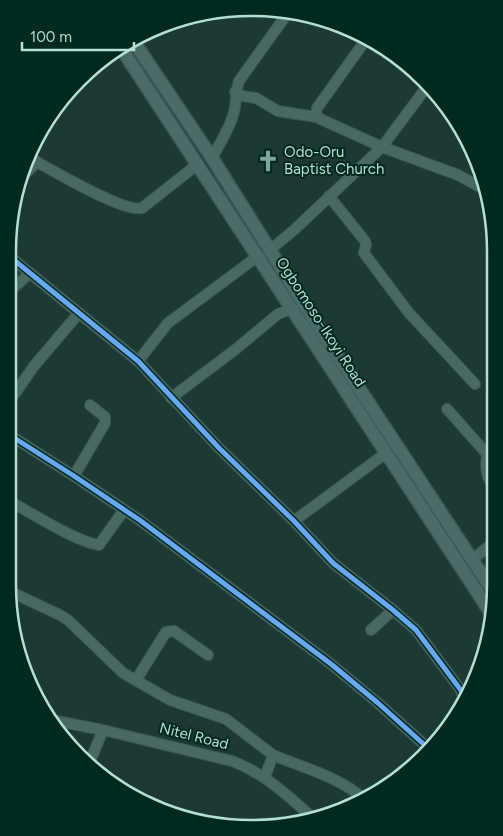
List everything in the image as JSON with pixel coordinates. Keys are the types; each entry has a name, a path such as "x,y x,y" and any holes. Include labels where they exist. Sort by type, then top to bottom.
{"main road":[{"name":"Ogbomoso-Ikoyi Road","path":"137,46 212,158 293,308 486,604"},
{"name":"Ogbomoso-Ikoyi Road","path":"125,54 198,164 317,325 487,582"}],"street":[{"path":"212,158 230,125 240,81 284,18"},
{"path":"316,116 317,108 362,44"},
{"path":"138,361 168,323 254,259 265,254 294,230 382,147 424,91"},
{"path":"236,92 242,96 256,98 278,110 316,116 382,147 458,175 477,184"},
{"path":"34,160 99,195 137,209 142,208 198,164"},
{"path":"32,167 37,162"},
{"path":"329,196 365,241 364,253 409,313 475,384"},
{"path":"16,262 138,361 219,448 294,521 333,563 416,630 461,691"},
{"path":"16,286 30,273"},
{"path":"171,398 278,314 293,308"},
{"path":"16,391 34,366 79,313"},
{"path":"74,476 105,423 105,417 90,405"},
{"path":"447,409 487,454 487,475"},
{"path":"16,439 124,510 330,664 378,702 424,744"},
{"path":"294,521 386,453"},
{"path":"16,504 65,531 99,545 124,510"},
{"path":"472,560 487,548"},
{"path":"17,595 68,620 122,672 170,700 226,718 273,755 332,778 357,794"},
{"path":"371,630 393,610"},
{"path":"136,680 166,632 174,632 208,655"},
{"name":"Nitel Road","path":"61,722 232,761 248,767 265,777 307,813"},
{"path":"92,757 103,730"},
{"path":"265,777 273,755"}],"cycle path":[{"path":"16,262 138,361 219,448 294,521 333,563 416,630 461,691"},
{"path":"16,439 141,521 331,664 424,744"}],"place":[{"name":"Odo-Oru Baptist Church","path":"268,161"}]}
